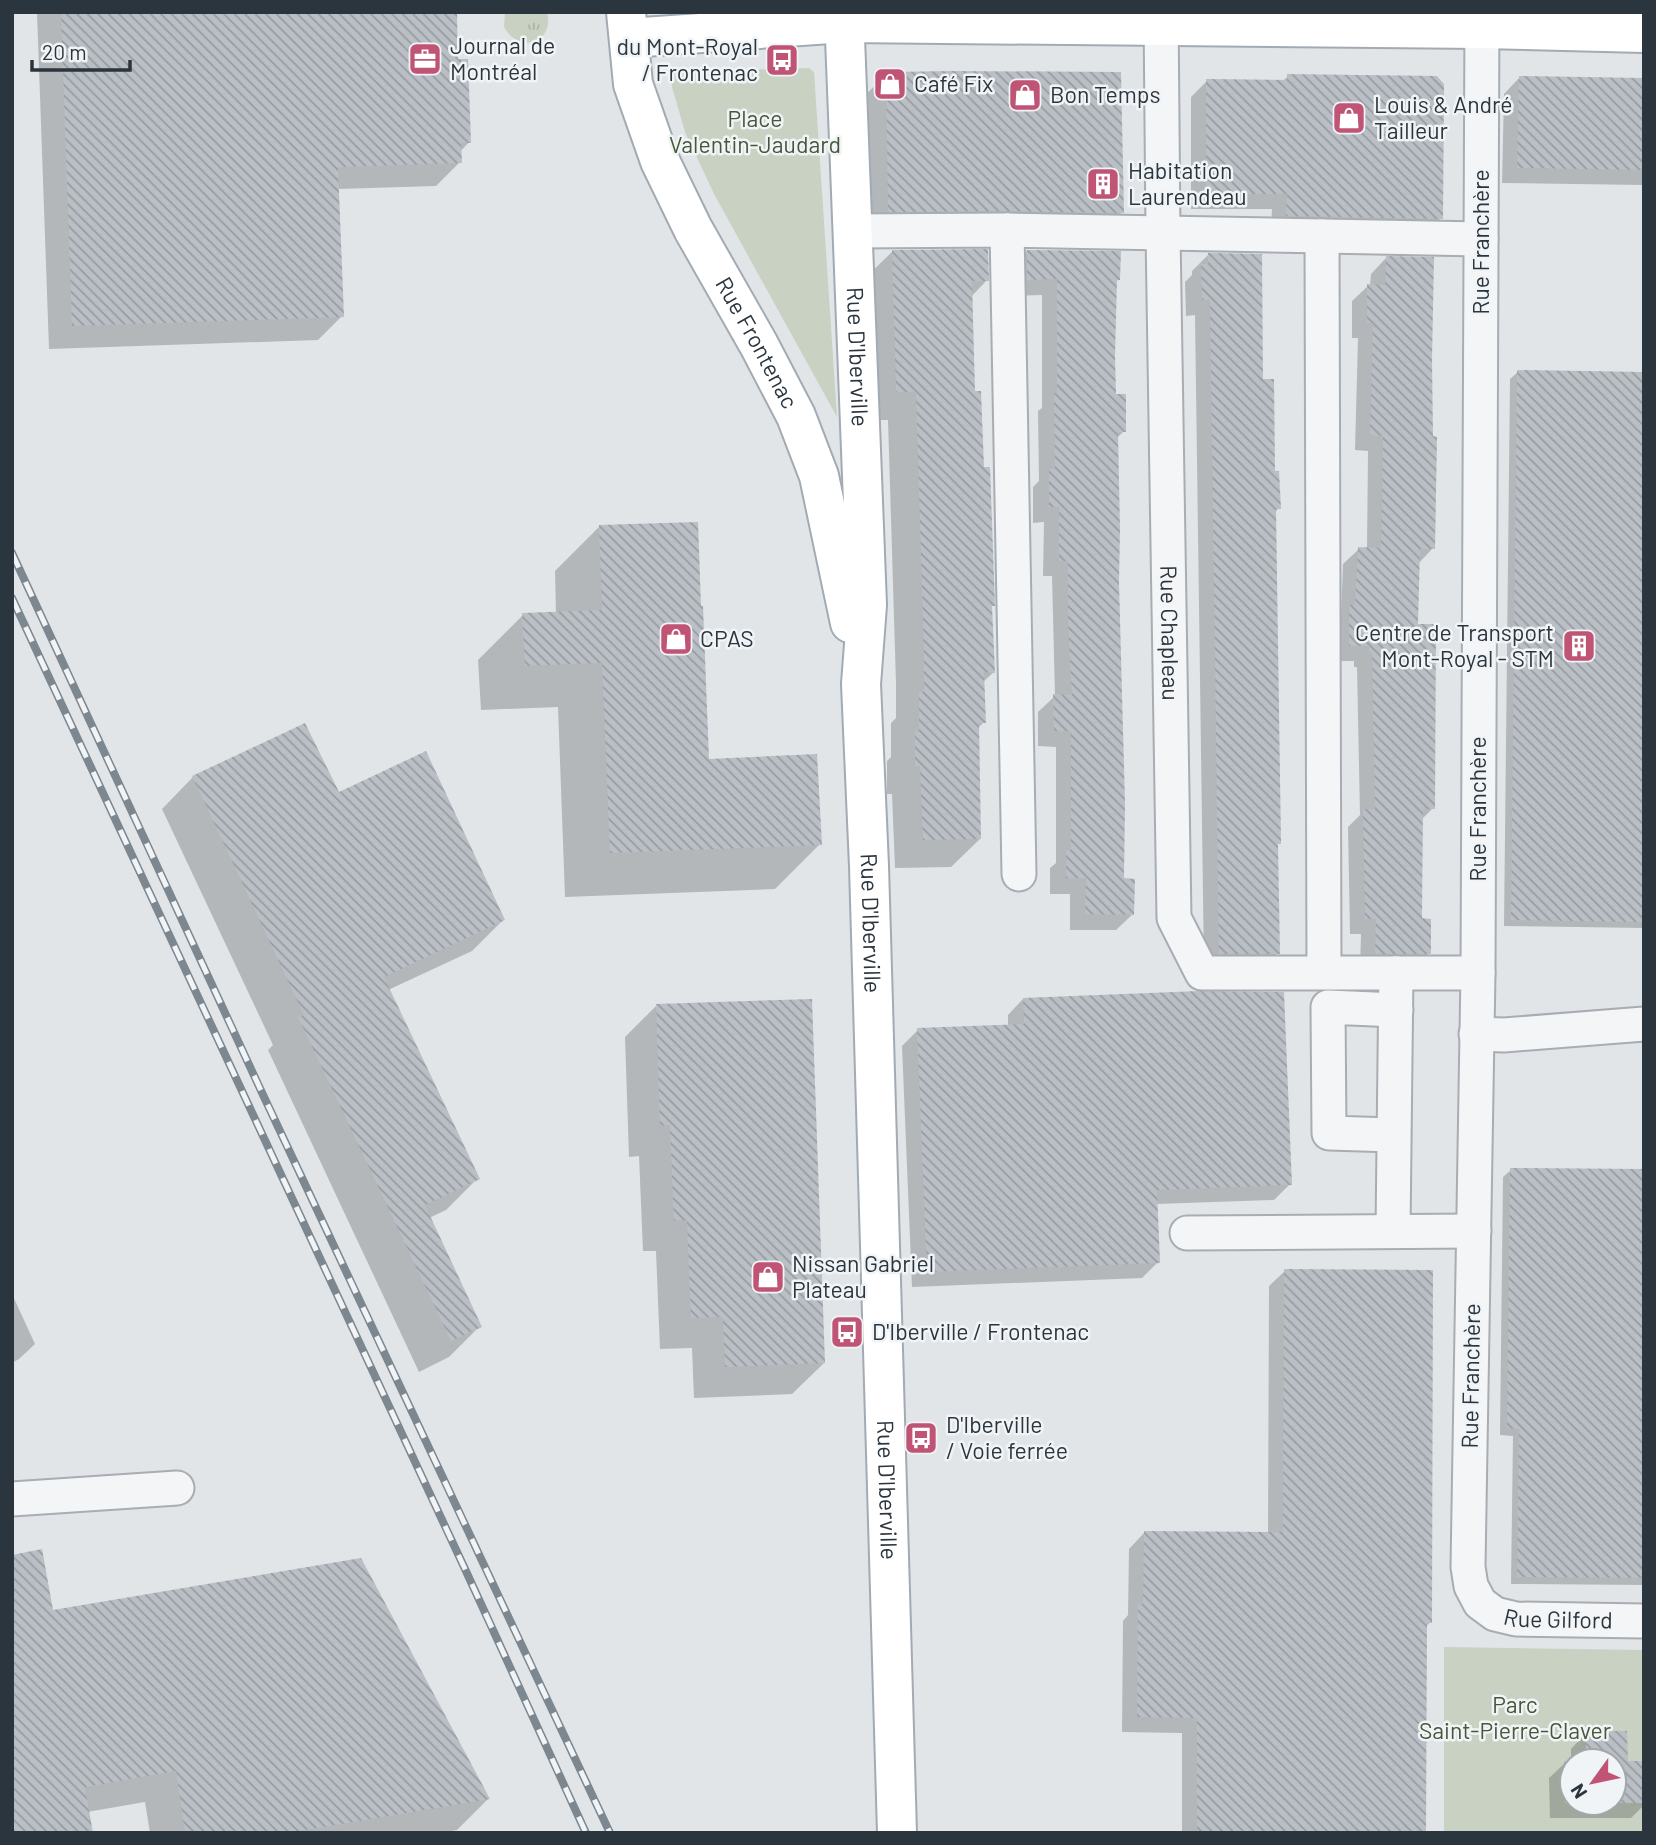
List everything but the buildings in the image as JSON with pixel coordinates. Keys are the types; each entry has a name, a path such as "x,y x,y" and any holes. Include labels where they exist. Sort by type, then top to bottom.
{"main road":[{"path":"627,25 845,17 1481,21 1644,33"},
{"name":"Rue D'Iberville","path":"845,17 867,605 861,684 869,866 897,1833"},
{"name":"Rue Frontenac","path":"627,25 633,84 660,161 693,229 796,416 819,476 861,684"}],"street":[{"name":"Rue Chapleau","path":"1161,19 1174,918 1202,973 1478,973"},
{"name":"Rue Franchère","path":"1480,1603 1471,1587 1468,1567 1478,973 1481,21"},
{"path":"1007,230 1019,874"},
{"path":"853,231 1007,230 1481,239"},
{"path":"1322,236 1324,972"},
{"path":"1393,1231 1396,973"},
{"path":"1393,1135 1329,1133 1328,1007 1396,1010"},
{"path":"1476,1034 1504,1035 1644,1024"},
{"path":"1187,1233 1474,1231"},
{"path":"12,1499 177,1488"},
{"name":"Rue Gilford","path":"1480,1603 1495,1614 1516,1619 1644,1621"}],"green space":[{"path":"505,12 547,12 546,31 534,42 518,41 510,36 504,27"},
{"name":"Place Valentin-Jaudard","path":"809,68 814,72 837,417 714,194 685,132 671,77 675,72"},
{"name":"Parc Saint-Pierre-Claver","path":"1444,1647 1644,1650 1644,1833 1444,1833"}],"railway":[{"path":"12,553 610,1833"},
{"path":"12,598 586,1833"}],"place":[{"name":"Journal de Montréal","path":"425,59"},
{"name":"du Mont-Royal / Frontenac","path":"782,60"},
{"name":"Café Fix","path":"890,84"},
{"name":"Bon Temps","path":"1025,95"},
{"name":"Louis & André Tailleur","path":"1349,118"},
{"name":"Habitation Laurendeau","path":"1103,184"},
{"name":"CPAS","path":"676,639"},
{"name":"Centre de Transport Mont-Royal - STM","path":"1579,646"},
{"name":"Nissan Gabriel Plateau","path":"768,1277"},
{"name":"D'Iberville / Frontenac","path":"847,1332"},
{"name":"D'Iberville / Voie ferrée","path":"921,1438"}]}
